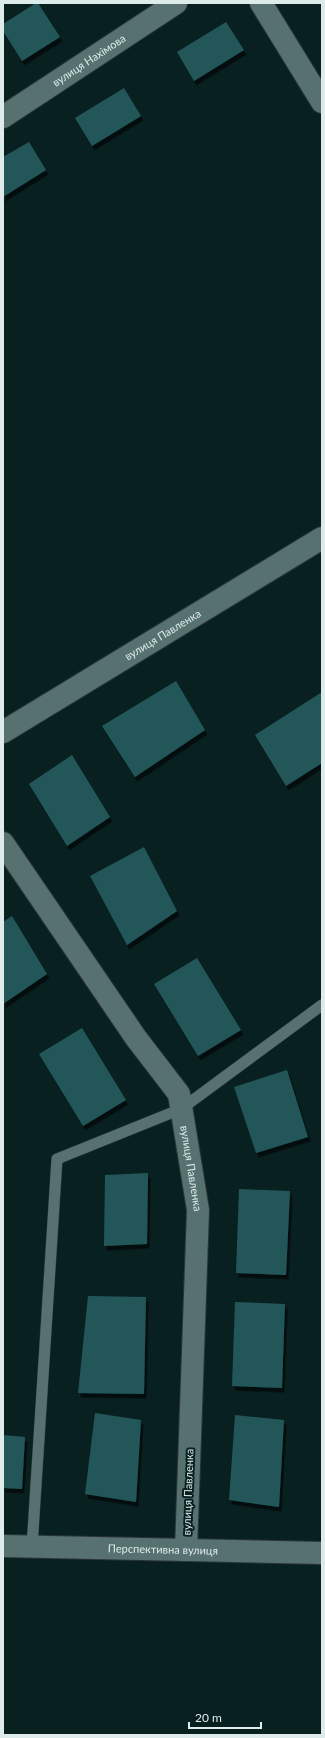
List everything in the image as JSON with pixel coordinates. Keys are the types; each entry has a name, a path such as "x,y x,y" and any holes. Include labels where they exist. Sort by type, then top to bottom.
{"street":[{"name":"вулиця Нахімова","path":"3,117 176,3"},
{"path":"261,3 322,102"},
{"name":"вулиця Павленка","path":"3,732 322,538"},
{"name":"вулиця Павленка","path":"3,843 136,1038 179,1094 198,1210 186,1550"},
{"name":"Перспективна вулиця","path":"3,1546 322,1553"}],"lane":[{"path":"32,1547 57,1159 181,1109 322,1005"}],"building":[{"path":"38,3 60,37 22,61 3,31 3,24"},
{"path":"226,22 244,50 194,81 177,52"},
{"path":"124,88 141,116 92,146 75,118"},
{"path":"29,142 46,170 3,197 3,157"},
{"path":"176,681 205,730 135,777 102,726"},
{"path":"322,692 322,763 286,786 255,735"},
{"path":"72,755 110,817 67,846 29,784"},
{"path":"144,847 177,911 127,945 90,876"},
{"path":"12,916 47,974 3,1004 3,922"},
{"path":"197,958 241,1030 198,1056 154,984"},
{"path":"82,1028 126,1100 83,1126 39,1054"},
{"path":"287,1070 308,1137 256,1153 234,1087"},
{"path":"148,1173 147,1244 104,1246 105,1175"},
{"path":"239,1189 290,1191 286,1275 236,1273"},
{"path":"88,1296 146,1297 144,1394 78,1393"},
{"path":"235,1302 285,1304 282,1388 232,1386"},
{"path":"95,1413 141,1420 136,1502 85,1494"},
{"path":"235,1415 284,1420 279,1507 229,1500"},
{"path":"3,1435 25,1437 22,1489 3,1488"}]}
